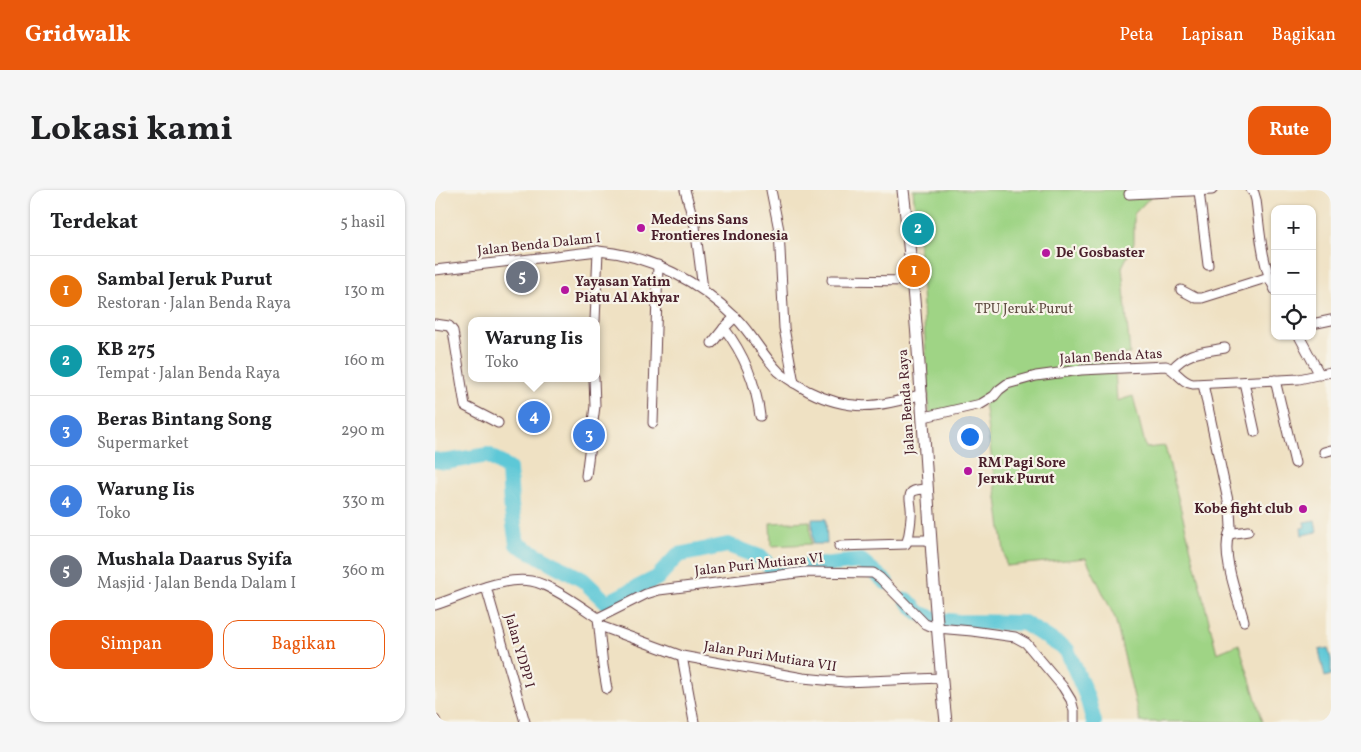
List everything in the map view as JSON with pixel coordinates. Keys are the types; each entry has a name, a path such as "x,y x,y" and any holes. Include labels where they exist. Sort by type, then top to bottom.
{"street":[{"path":"685,190 695,226 703,289"},
{"path":"771,190 779,230 784,328 794,383"},
{"name":"Jalan Benda Raya","path":"903,190 913,281 924,417 936,621 946,722"},
{"path":"1129,194 1212,190"},
{"path":"1251,190 1256,200 1262,251 1271,281"},
{"path":"1199,191 1208,265"},
{"path":"595,317 598,251"},
{"name":"Jalan Benda Dalam I","path":"435,270 598,251 623,254 658,265 703,289 745,326 779,371 794,383 832,401 863,406 888,404 922,394"},
{"path":"653,423 658,265"},
{"path":"1181,290 1196,298 1201,298 1269,277"},
{"path":"831,280 913,281"},
{"path":"712,343 735,317"},
{"path":"1316,323 1331,320"},
{"path":"435,324 449,326 453,331 466,408 498,423"},
{"path":"724,328 738,348 748,369 757,396 760,416"},
{"path":"1301,340 1320,374"},
{"path":"1172,369 1181,359 1189,355 1225,348"},
{"name":"Jalan Benda Atas","path":"924,417 981,404 994,396 1007,384 1036,376 1081,370 1166,366 1189,384 1299,379 1331,372"},
{"path":"1275,380 1295,463"},
{"path":"586,476 595,406 594,382"},
{"path":"1244,382 1255,432"},
{"path":"1203,384 1230,510 1231,527 1227,544 1227,556 1244,621"},
{"path":"839,546 906,544 909,540 912,512 910,496 912,492 917,490 928,489"},
{"path":"1229,534 1248,531"},
{"path":"909,540 931,540"},
{"name":"Jalan Puri Mutiara VI","path":"599,622 645,594 659,590 805,572 869,572 876,574 920,620 936,621"},
{"name":"Jalan Puri Mutiara VII","path":"435,605 486,587 510,582 533,581 569,599 599,622 682,656 803,678 831,681 862,682 941,678"},
{"name":"Jalan YDPP I","path":"486,587 525,722"},
{"path":"936,621 972,631 1015,637 1026,643 1067,694 1073,706 1075,722"},
{"path":"599,622 607,689"},
{"path":"682,656 694,722"}],"green space":[{"name":"TPU Jeruk Purut","path":"913,190 1157,190 1134,214 1134,243 1122,267 1130,354 1114,355 1117,401 1133,396 1146,448 1165,446 1217,653 1239,644 1263,722 1140,722 1115,618 1086,558 1006,566 984,402 930,419 920,259"},
{"path":"810,521 811,544 771,546 770,523"}],"water":[{"path":"812,519 826,519 827,544 813,544"},
{"path":"1315,520 1317,532 1302,535 1301,528 1305,527 1304,522"},
{"path":"1328,648 1331,660 1331,675 1325,677 1319,650"}],"waterway":[{"path":"435,460 445,462 488,455 509,469 511,505 517,544 583,580 607,603 657,578 678,555 728,545 762,558 773,570 861,561 886,582"},
{"path":"907,600 919,613 938,620 1024,623 1067,650 1087,697 1094,722"}],"place":[{"name":"Medecins Sans Frontieres Indonesia","path":"641,228"},
{"name":"KB 275","path":"918,229"},
{"name":"De' Gosbaster","path":"1046,253"},
{"name":"Sambal Jeruk Purut","path":"914,271"},
{"name":"Mushala Daarus Syifa","path":"522,277"},
{"name":"Yayasan Yatim Piatu Al Akhyar","path":"565,290"},
{"name":"Warung Iis","path":"534,417"},
{"name":"Beras Bintang Song","path":"589,435"},
{"name":"RM Pagi Sore Jeruk Purut","path":"968,471"},
{"name":"Kobe fight club","path":"1303,509"}]}
